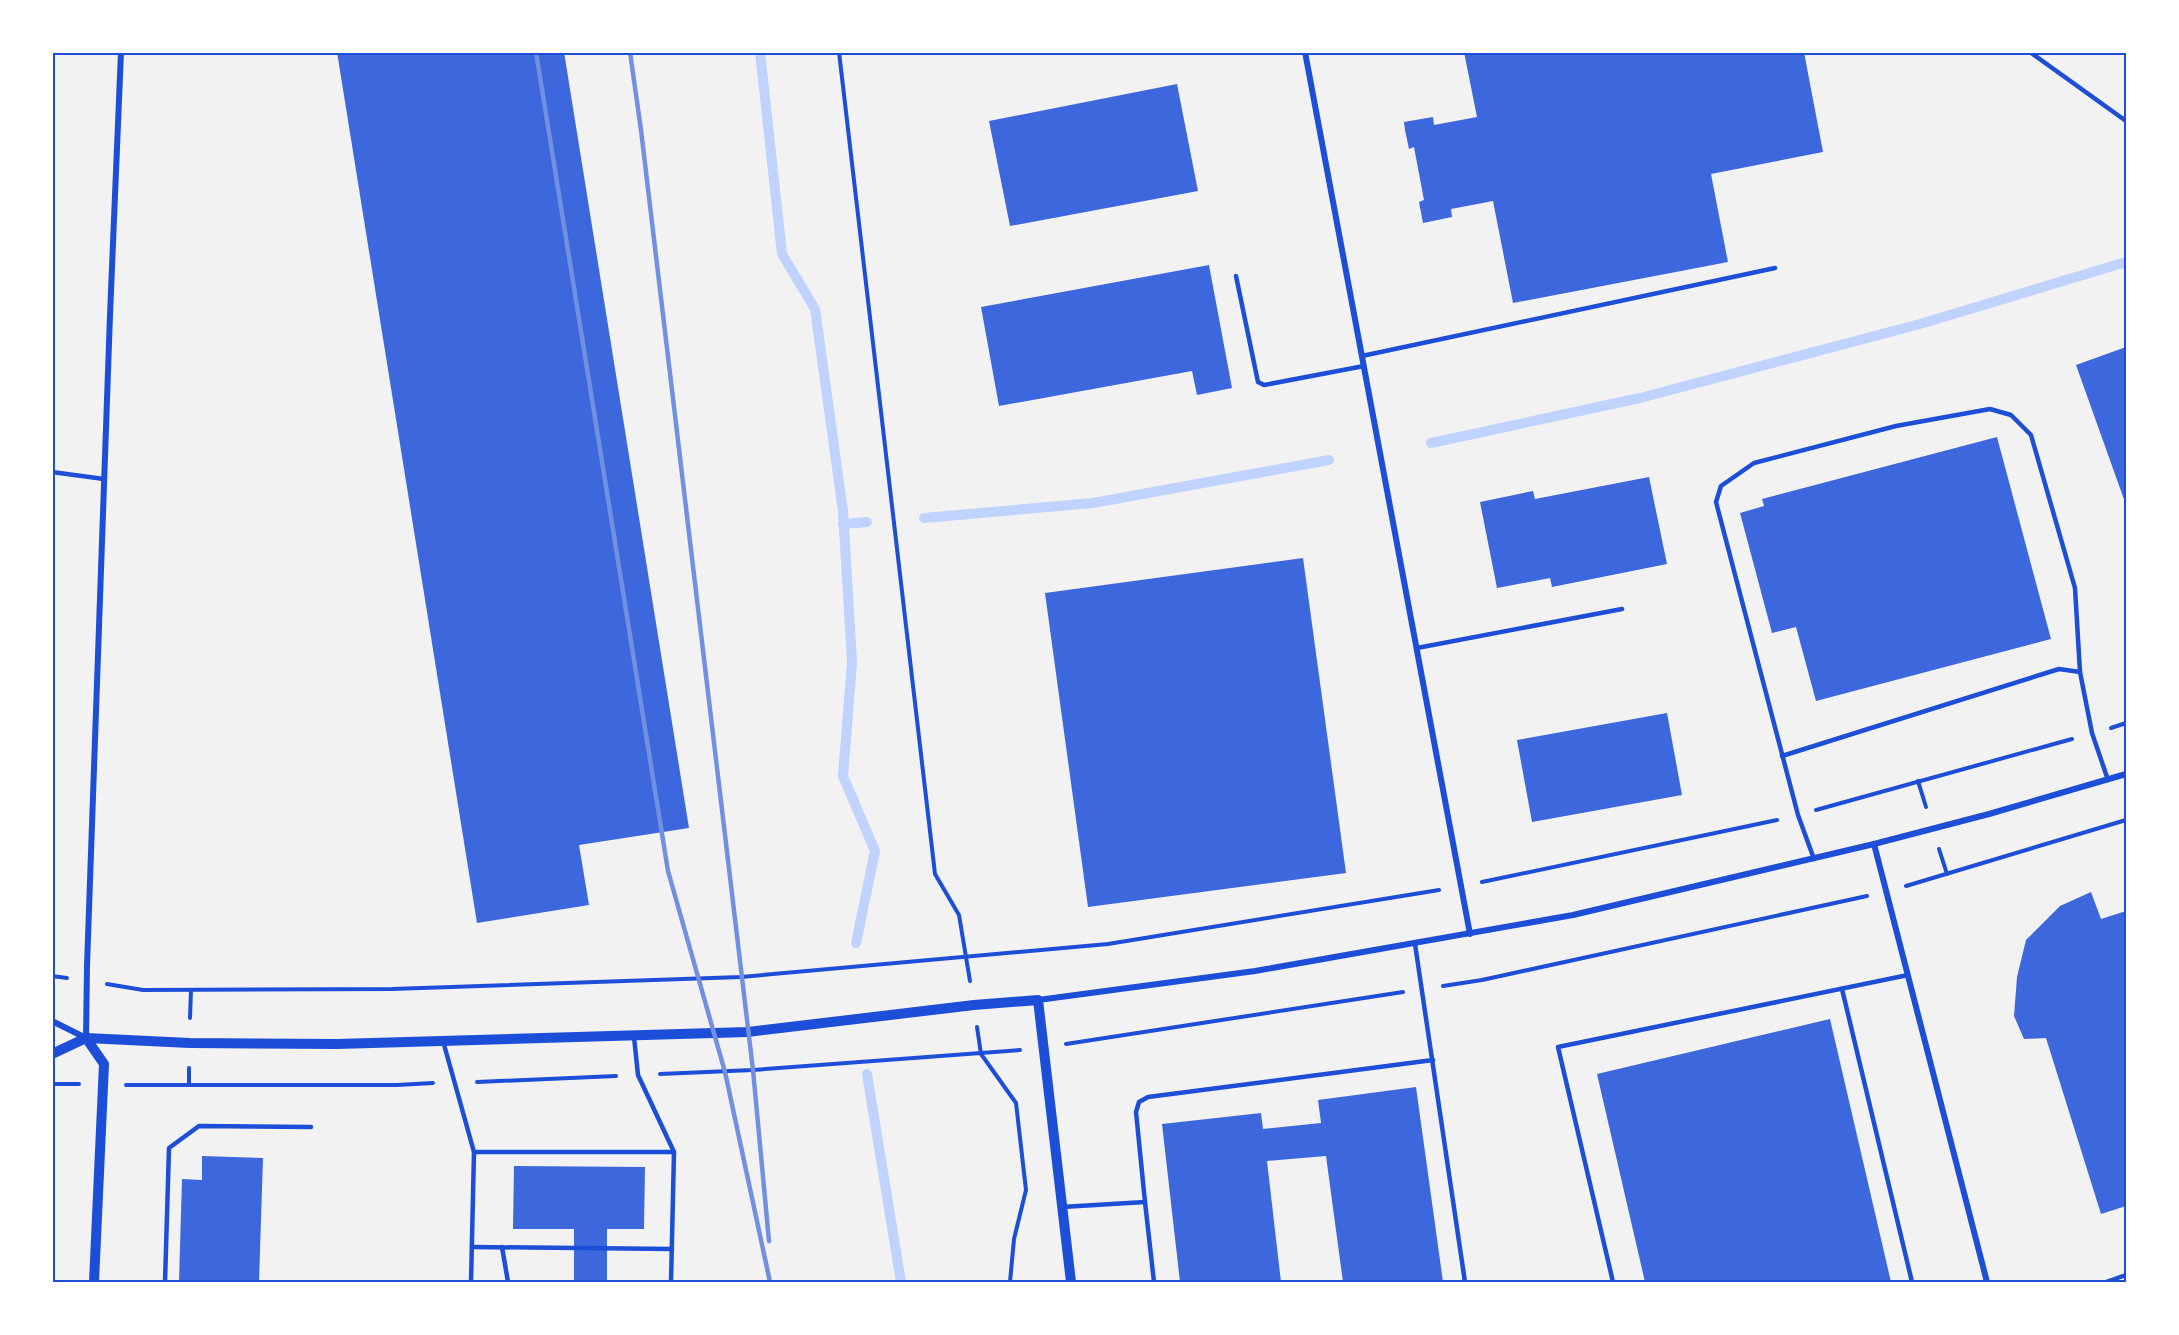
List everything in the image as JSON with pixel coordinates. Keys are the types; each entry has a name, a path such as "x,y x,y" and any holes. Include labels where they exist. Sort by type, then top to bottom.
{"street":[{"path":"94,1282 104,1064 86,1038 86,981 121,52"},
{"path":"1305,52 1470,934"},
{"path":"52,1021 86,1038 215,1044 337,1044 748,1032 974,1005 1038,1000 1255,971 1585,913 1874,844 2127,774"},
{"path":"1874,844 1987,1282"},
{"path":"1038,1000 1071,1282"},
{"path":"52,1054 86,1038"}],"lane":[{"path":"2030,52 2127,121"},
{"path":"1362,356 1775,268"},
{"path":"1236,276 1258,382 1264,385 1364,366"},
{"path":"1814,859 1798,815 1716,502 1721,486 1754,463 1896,426 1990,409 2011,415 2031,435 2074,588 2080,672 2092,733 2108,780"},
{"path":"52,472 104,479"},
{"path":"1417,648 1622,609"},
{"path":"1782,756 2059,669 2080,672"},
{"path":"1415,944 1465,1282"},
{"path":"1613,1282 1558,1047 1908,975"},
{"path":"1842,989 1912,1282"},
{"path":"634,1035 639,1075 674,1152 671,1282"},
{"path":"443,1041 474,1152 471,1282"},
{"path":"1154,1282 1136,1112 1139,1102 1148,1097 1433,1060"},
{"path":"165,1282 169,1148 199,1126 311,1127"},
{"path":"474,1152 674,1152"},
{"path":"1062,1207 1145,1202"},
{"path":"472,1247 672,1249"},
{"path":"502,1247 508,1282"},
{"path":"2106,1282 2127,1275"}],"path":[{"path":"838,52 935,874 959,915 981,1054 1016,1103 1026,1190 1014,1239 1010,1282"},
{"path":"52,1084 397,1085 454,1083 753,1071 1043,1048 1482,980 1887,892 2127,820"},
{"path":"52,975 142,990 392,989 741,977 1108,944 1461,886"}],"building":[{"path":"337,52 564,52 689,828 579,845 589,905 477,923"},
{"path":"1464,52 1804,52 1823,152 1711,174 1728,262 1513,303 1493,201 1451,209 1452,217 1423,223 1419,202 1424,200 1414,147 1409,149 1404,122 1433,117 1434,125 1477,117"},
{"path":"1177,84 1198,191 1010,226 989,121"},
{"path":"1209,265 1232,388 1197,395 1192,371 999,406 981,307"},
{"path":"2126,347 2126,505 2076,365"},
{"path":"1997,437 2051,639 1816,701 1796,627 1772,633 1740,513 1764,506 1762,499"},
{"path":"1649,477 1667,564 1552,587 1550,578 1497,588 1480,502 1533,491 1535,499"},
{"path":"1303,558 1346,873 1088,907 1045,593"},
{"path":"1667,713 1682,795 1532,822 1517,740"},
{"path":"2091,892 2101,919 2126,911 2126,1206 2101,1214 2046,1038 2024,1039 2014,1016 2017,977 2026,940 2060,906"},
{"path":"1830,1019 1891,1282 1645,1282 1597,1074"},
{"path":"1416,1087 1443,1282 1343,1282 1326,1156 1267,1161 1281,1282 1180,1282 1162,1124 1261,1113 1263,1129 1321,1123 1318,1100"},
{"path":"202,1156 263,1158 259,1282 179,1282 182,1179 202,1180"},
{"path":"514,1166 645,1167 644,1229 607,1229 607,1282 574,1282 574,1229 513,1229"}],"waterway":[{"path":"760,52 782,254 815,309 843,511 852,662 843,776 875,851 856,943"},
{"path":"1431,443 1640,398 1920,324 2126,262"},
{"path":"924,518 1093,503 1329,460"},
{"path":"843,524 867,522"},
{"path":"867,1074 901,1282"}],"railway":[{"path":"536,52 668,871 725,1072 770,1282"},
{"path":"630,52 753,1070 769,1241"}]}
